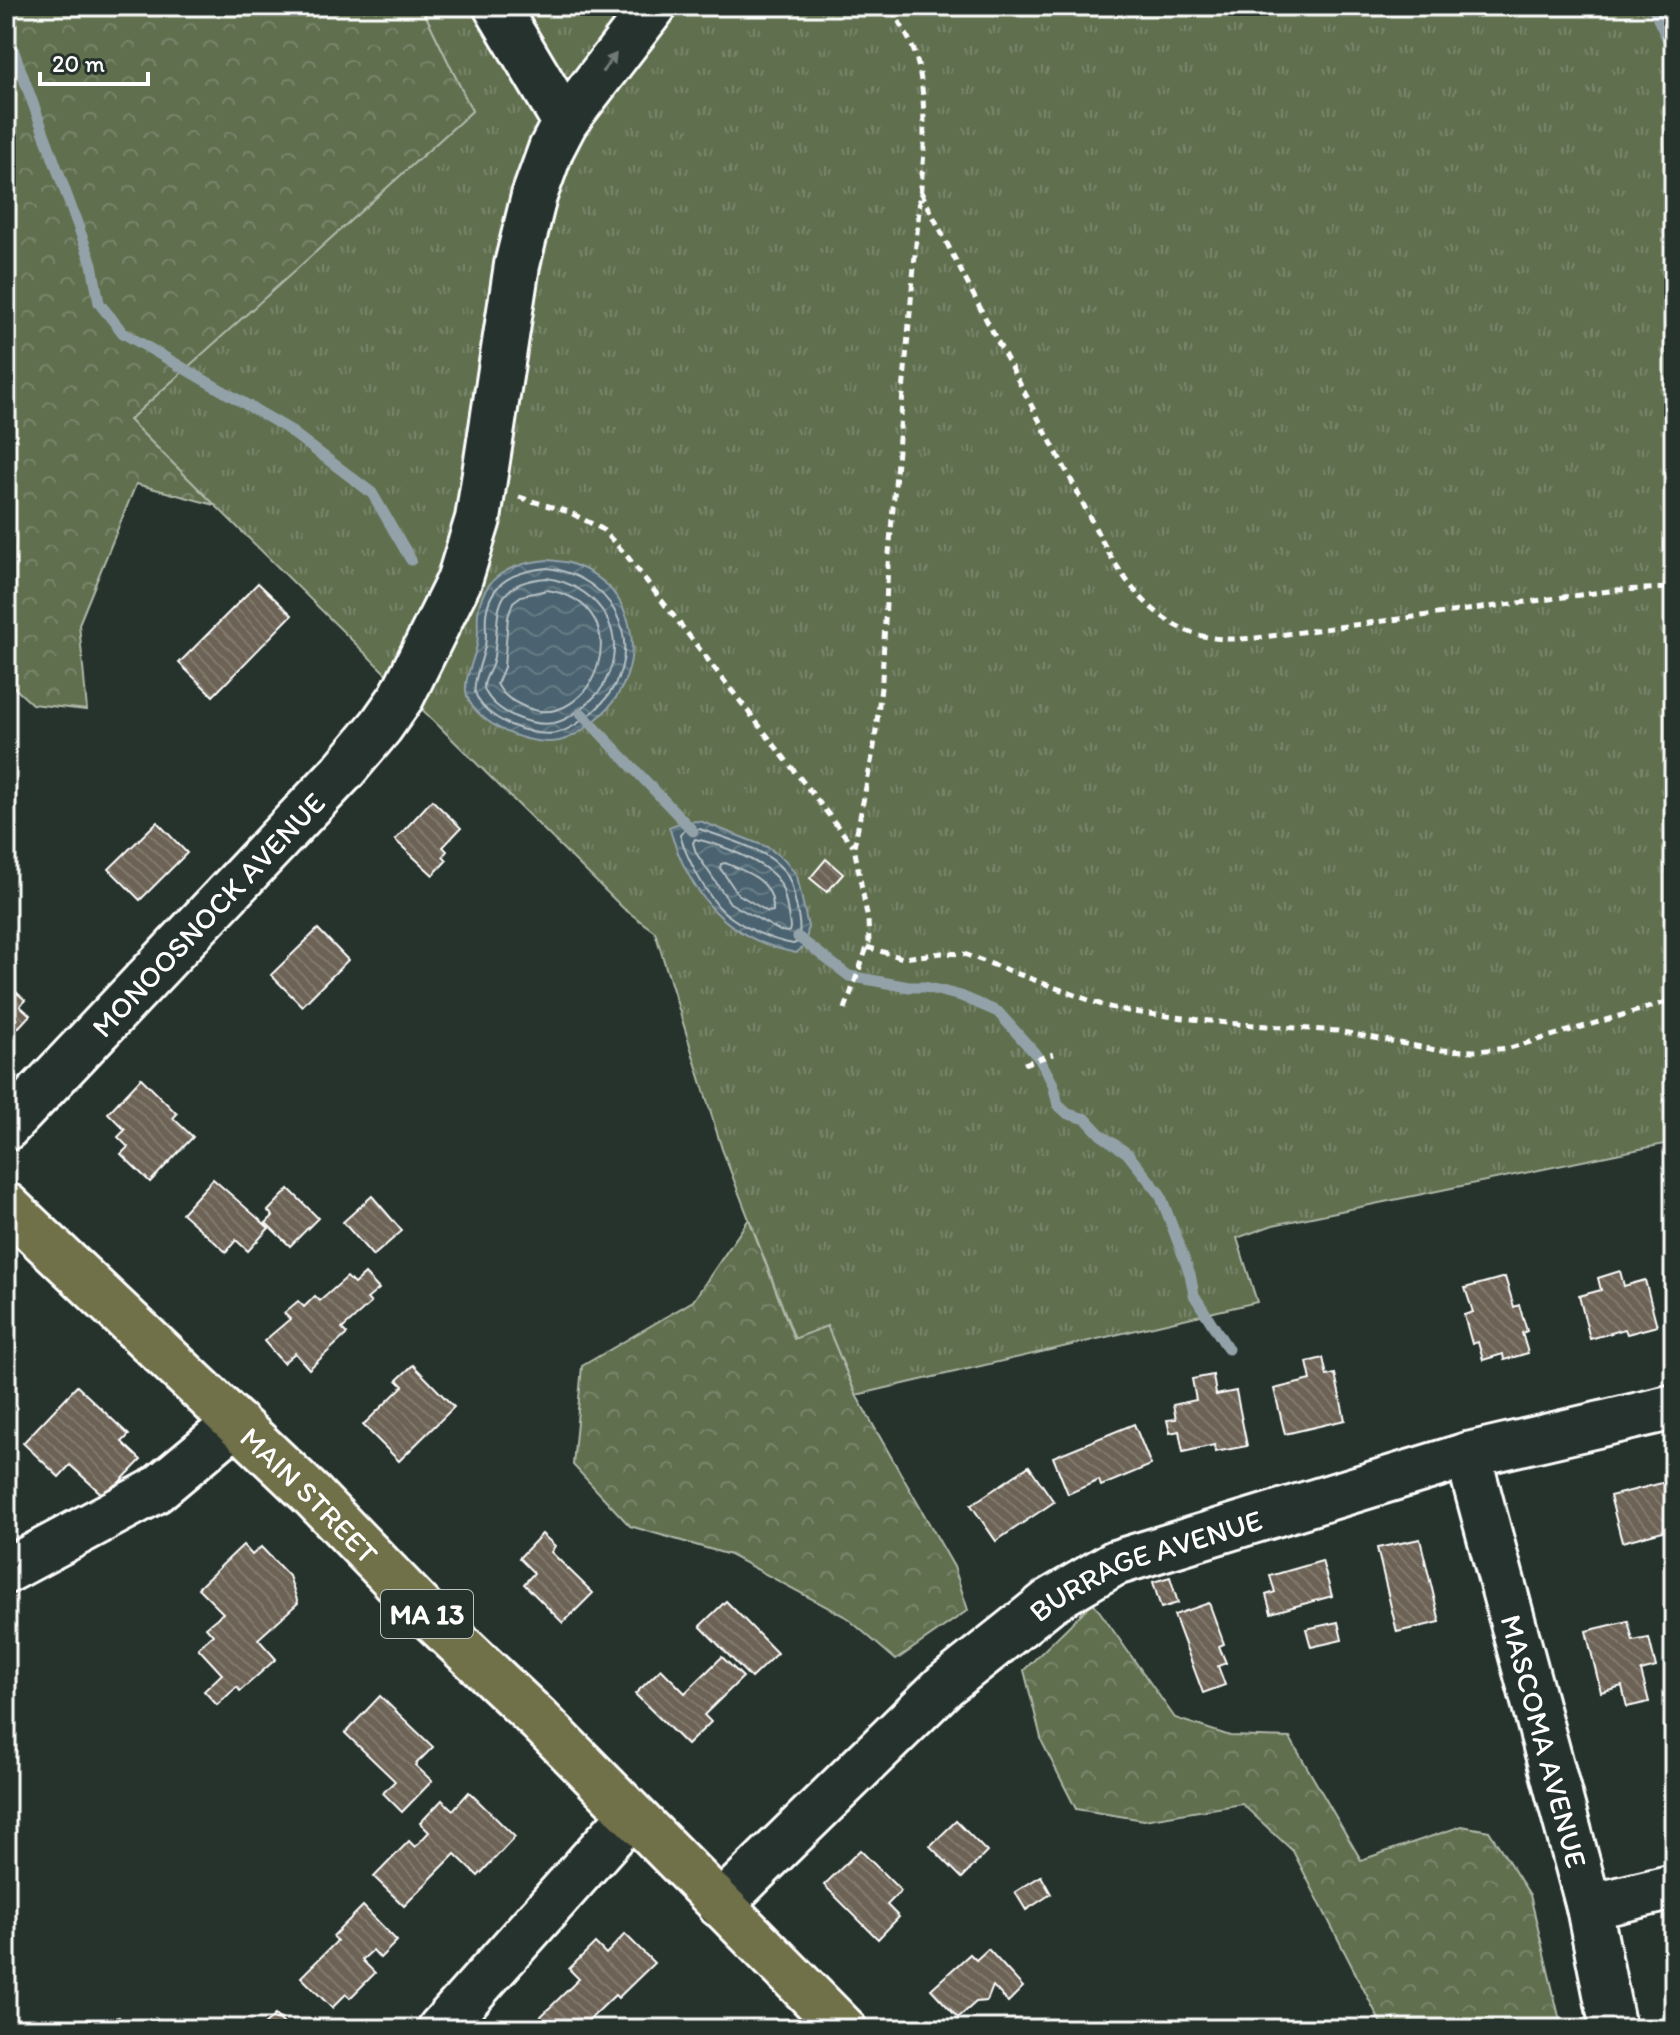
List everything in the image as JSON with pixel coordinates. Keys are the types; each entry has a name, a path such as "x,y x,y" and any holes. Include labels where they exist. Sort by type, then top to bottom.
{"main road":[{"name":"MAIN STREET","path":"6,1205 313,1496 428,1615 539,1720 844,2029"}],"street":[{"path":"496,6 565,122"},
{"name":"MONOOSNOCK AVENUE","path":"6,1128 344,770 402,696 459,581 478,519 517,265 534,196 551,149 565,122 654,6"},
{"name":"BURRAGE AVENUE","path":"720,1905 945,1685 1050,1601 1115,1563 1468,1455 1674,1407"},
{"path":"6,1571 155,1491 236,1423"},
{"name":"MASCOMA AVENUE","path":"1468,1455 1589,1907 1613,2029"},
{"path":"440,2029 631,1815"},
{"path":"1589,1907 1674,1887"}],"path":[{"path":"845,1009 867,947 868,920 854,847 874,747 882,679 888,565 921,192 924,116 919,67 913,48 890,6"},
{"path":"921,192 1003,354 1110,552 1146,602 1198,636 1221,640 1256,638 1617,590 1674,588"},
{"path":"483,487 569,512 602,529 637,568 854,847"},
{"path":"867,947 903,958 942,953 964,954 1105,1006 1132,1012 1338,1031 1436,1050 1510,1048 1674,1000"},
{"path":"1024,1064 1053,1054"}],"green space":[{"path":"6,6 421,6 472,111 129,420 215,505 136,484 79,624 87,710 32,704 6,680"},
{"path":"421,6 1674,6 1674,1142 1273,1225 1237,1238 1257,1302 856,1395 827,1326 795,1339 722,1149 655,932 623,908 129,420 472,111"},
{"path":"749,1219 794,1339 827,1326 856,1395 954,1567 968,1610 896,1660 846,1617 730,1555 630,1526 573,1465 582,1366 693,1301"},
{"path":"1093,1602 1175,1718 1230,1736 1290,1738 1361,1860 1462,1826 1489,1831 1530,1895 1562,2029 1384,2029 1293,1851 1242,1804 1144,1820 1076,1809 1042,1742 1024,1670"}],"water":[{"path":"548,560 572,564 595,575 612,591 624,610 631,631 631,654 627,676 616,697 600,716 570,737 547,742 520,737 493,725 473,707 466,690 477,644 478,613 486,589 493,580 512,568"},
{"path":"700,821 767,847 785,860 797,876 808,927 806,945 796,953 749,937 713,910 699,892 687,873 669,827 682,822"}],"building":[{"path":"258,583 292,615 213,696 179,663"},
{"path":"432,800 461,828 443,847 447,851 443,856 447,860 433,875 395,840"},
{"path":"157,822 187,853 140,900 109,869"},
{"path":"826,859 843,874 827,892 810,878"},
{"path":"318,929 348,960 302,1006 271,975"},
{"path":"6,983 25,1000 20,1006 30,1015 6,1041"},
{"path":"141,1078 177,1114 173,1118 193,1137 150,1182 121,1154 128,1147 118,1137 125,1130 108,1113"},
{"path":"213,1179 269,1228 248,1251 236,1240 226,1252 182,1213"},
{"path":"289,1189 318,1218 290,1246 266,1223 273,1216 268,1211"},
{"path":"372,1196 402,1231 373,1256 343,1222"},
{"path":"1620,1271 1624,1286 1645,1280 1657,1326 1627,1334 1625,1329 1590,1339 1579,1296 1601,1290 1598,1278"},
{"path":"365,1274 379,1289 367,1299 371,1303 342,1329 347,1334 309,1369 295,1353 283,1363 264,1341 290,1319 284,1313 298,1301 304,1307 315,1296 320,1301 347,1277 354,1284"},
{"path":"1505,1277 1514,1307 1519,1305 1527,1331 1522,1333 1528,1353 1504,1360 1503,1354 1483,1360 1478,1342 1472,1344 1464,1315 1473,1312 1465,1288"},
{"path":"1323,1358 1327,1376 1335,1374 1345,1420 1285,1434 1274,1389 1311,1380 1307,1362"},
{"path":"413,1365 454,1407 399,1461 363,1425 403,1386 397,1380"},
{"path":"1213,1375 1216,1395 1236,1391 1247,1446 1215,1452 1214,1445 1183,1452 1179,1431 1170,1433 1167,1420 1176,1419 1173,1405 1196,1400 1192,1379"},
{"path":"77,1386 129,1435 122,1442 141,1460 105,1497 70,1465 59,1477 23,1443"},
{"path":"1134,1424 1151,1465 1101,1486 1099,1480 1068,1494 1053,1457"},
{"path":"1029,1466 1054,1502 996,1541 971,1505"},
{"path":"1674,1480 1674,1528 1622,1542 1610,1496"},
{"path":"542,1534 555,1546 551,1552 593,1593 563,1623 524,1584 534,1573 519,1558"},
{"path":"1420,1539 1440,1622 1397,1632 1377,1548"},
{"path":"243,1545 252,1555 261,1547 289,1576 298,1603 258,1639 276,1659 240,1691 237,1687 217,1705 204,1691 222,1674 198,1648 213,1635 206,1627 223,1613 198,1588"},
{"path":"1322,1561 1332,1596 1271,1613 1266,1595 1275,1592 1270,1576"},
{"path":"1170,1577 1178,1603 1161,1608 1153,1582"},
{"path":"726,1601 777,1653 751,1678 700,1626"},
{"path":"1209,1603 1224,1644 1219,1646 1226,1663 1218,1666 1225,1685 1203,1693 1174,1615"},
{"path":"1628,1621 1633,1641 1649,1638 1656,1667 1641,1671 1649,1702 1627,1707 1622,1686 1601,1692 1586,1631"},
{"path":"1338,1622 1342,1640 1311,1647 1306,1629"},
{"path":"722,1657 743,1677 704,1715 711,1722 687,1745 635,1694 661,1669 685,1693"},
{"path":"380,1696 433,1747 415,1765 432,1781 402,1812 383,1793 395,1781 345,1733"},
{"path":"469,1792 515,1837 478,1876 455,1854 404,1906 374,1877 409,1841 415,1847 429,1832 420,1823 442,1800 453,1810"},
{"path":"956,1821 987,1852 962,1878 930,1846"},
{"path":"860,1850 901,1891 887,1905 899,1917 878,1939 824,1885"},
{"path":"1041,1876 1051,1894 1026,1910 1015,1892"},
{"path":"363,1906 397,1941 380,1958 373,1950 362,1960 375,1973 350,1998 346,1994 332,2008 301,1977 337,1941 333,1936"},
{"path":"625,1934 654,1963 580,2029 534,2029 531,2026 579,1979 569,1969 595,1943 606,1954"},
{"path":"988,1949 1023,1987 1008,2002 993,1986 987,2001 976,2002 958,2018 931,1989 970,1954 976,1960"},
{"path":"275,2015 289,2029 260,2029"},
{"path":"119,2017 122,2029 97,2029 95,2023"}],"waterway":[{"path":"1652,6 1674,53"},
{"path":"6,30 92,264 99,303 123,333 285,427 372,493 411,560"},
{"path":"581,713 693,831"},
{"path":"798,937 849,976 925,987 961,996 998,1012 1039,1058 1053,1084 1058,1105 1068,1114 1086,1119 1101,1135 1127,1153 1160,1194 1190,1274 1194,1295 1228,1349"}]}
